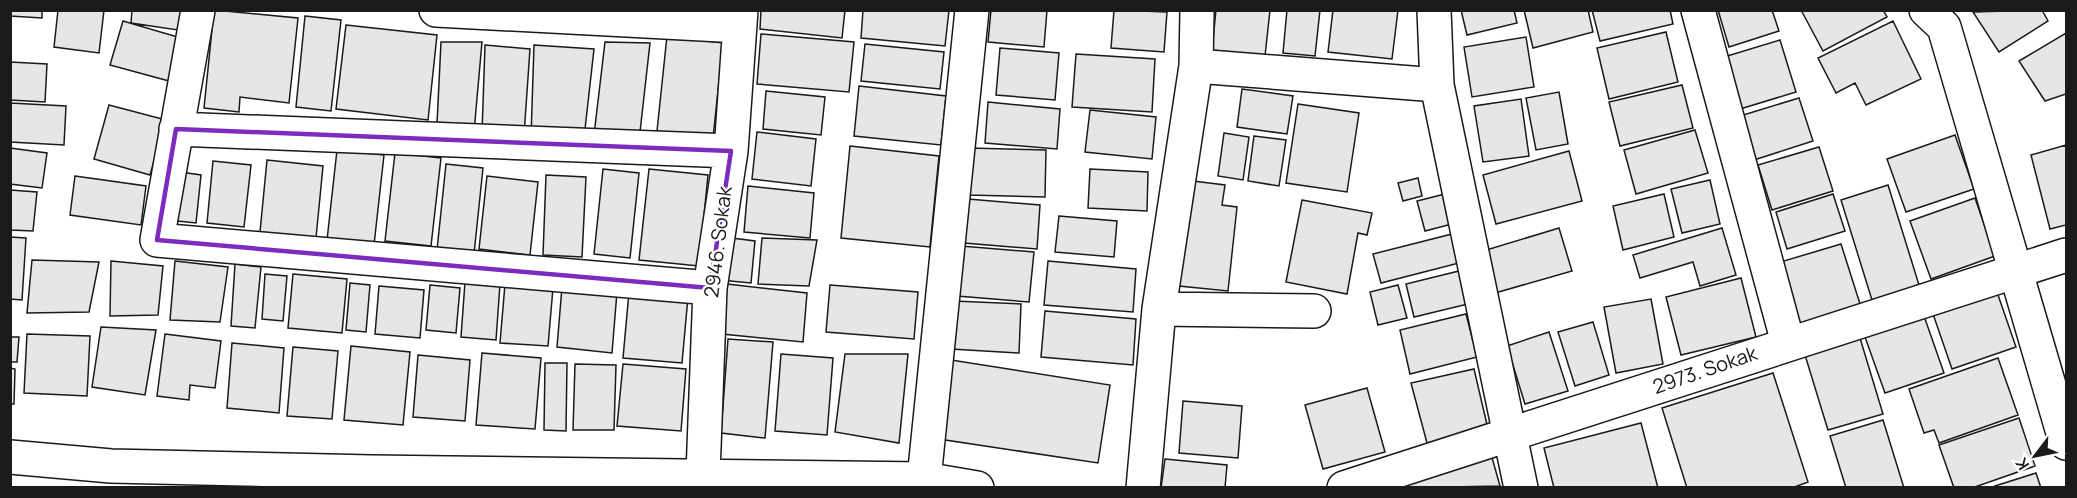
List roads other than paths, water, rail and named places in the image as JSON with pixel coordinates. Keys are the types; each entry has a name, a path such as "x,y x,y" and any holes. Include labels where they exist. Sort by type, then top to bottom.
{"street":[{"path":"198,10 157,240 710,288"},
{"path":"436,10 741,18"},
{"path":"924,479 972,10"},
{"path":"1143,488 1159,309 1196,66 1197,10"},
{"path":"1434,10 1437,85 1512,435 1521,488"},
{"path":"1698,10 1788,343"},
{"path":"1926,10 1944,27 2067,443"},
{"name":"2946. Sokak","path":"704,474 710,288 731,151 741,18"},
{"path":"1196,66 1437,85"},
{"path":"176,129 731,151"},
{"name":"2973. Sokak","path":"1344,488 1788,343 2067,255"},
{"path":"1159,309 1314,312"},
{"path":"10,457 111,477 371,480 704,474 924,479 977,488"}]}
